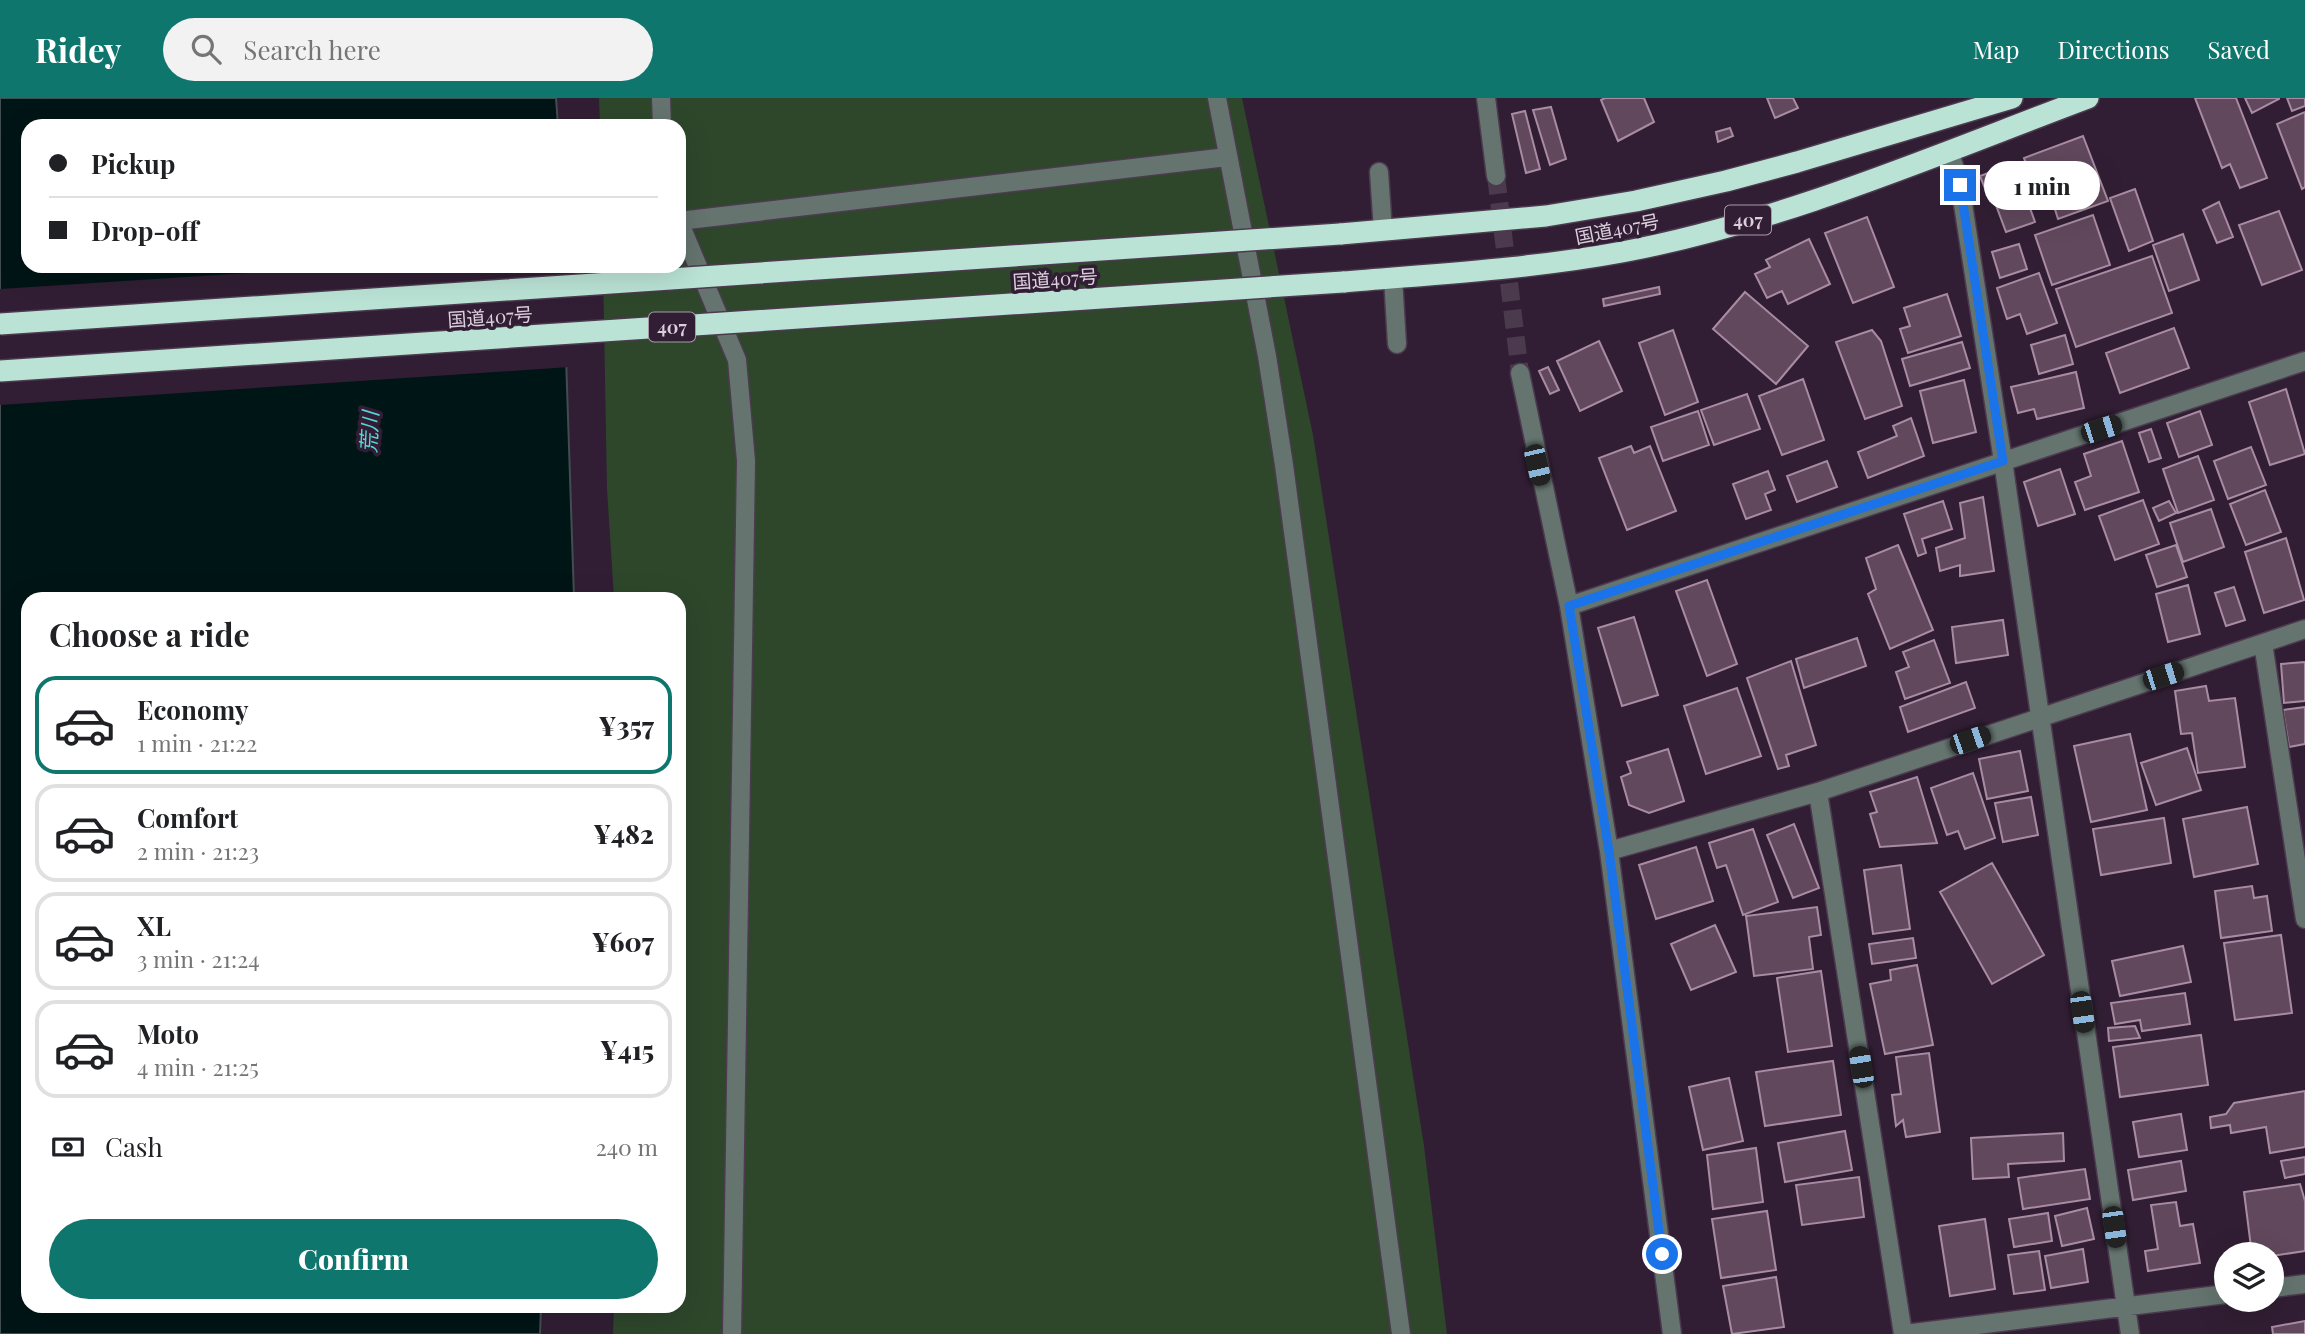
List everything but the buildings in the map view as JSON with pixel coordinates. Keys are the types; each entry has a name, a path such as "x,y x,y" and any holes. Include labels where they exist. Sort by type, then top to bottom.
{"highway":[{"name":"407","path":"1872,138 1964,98"},
{"path":"1872,138 2012,98"},
{"name":"国道407号","path":"0,371 1343,282 1552,263 1623,252 1688,237 1820,198 2088,98"},
{"name":"国道407号","path":"0,324 1383,231 1546,216 1636,201 1726,181 1872,138"}],"street":[{"path":"661,98 662,119"},
{"path":"1217,98 1267,356 1284,465 1401,1334"},
{"path":"1486,98 1496,176"},
{"path":"1949,150 1960,185 2003,461 2038,717 2130,1334"},
{"path":"686,220 1227,158"},
{"path":"1379,172 1383,231"},
{"path":"686,238 737,360 746,461 732,1334"},
{"path":"1393,278 1397,344"},
{"path":"1569,606 2305,361"},
{"path":"1520,373 1537,465 1569,606 1609,851 1672,1334"},
{"path":"1609,851 1818,792 2305,629"},
{"path":"2263,643 2305,919"},
{"path":"1818,792 1904,1334 2214,1296"},
{"path":"2284,1287 2305,1284"}],"green space":[{"path":"599,98 1242,98 1313,435 1424,1146 1447,1334 613,1334 614,1313 686,1313 686,592 614,592 607,489 603,273 686,273 686,119 600,119"}],"water":[{"name":"荒川","path":"0,98 556,98 558,119 21,119 21,273 563,273 574,592 21,592 21,1313 541,1313 540,1334 0,1334"}],"pier":[{"path":"249,273 567,273 570,367 0,405 0,289"}],"tunnel":[{"path":"1496,176 1520,373"}],"route":[{"path":"1662,1254 1609,851 1569,606 2003,461 1960,185"}]}
